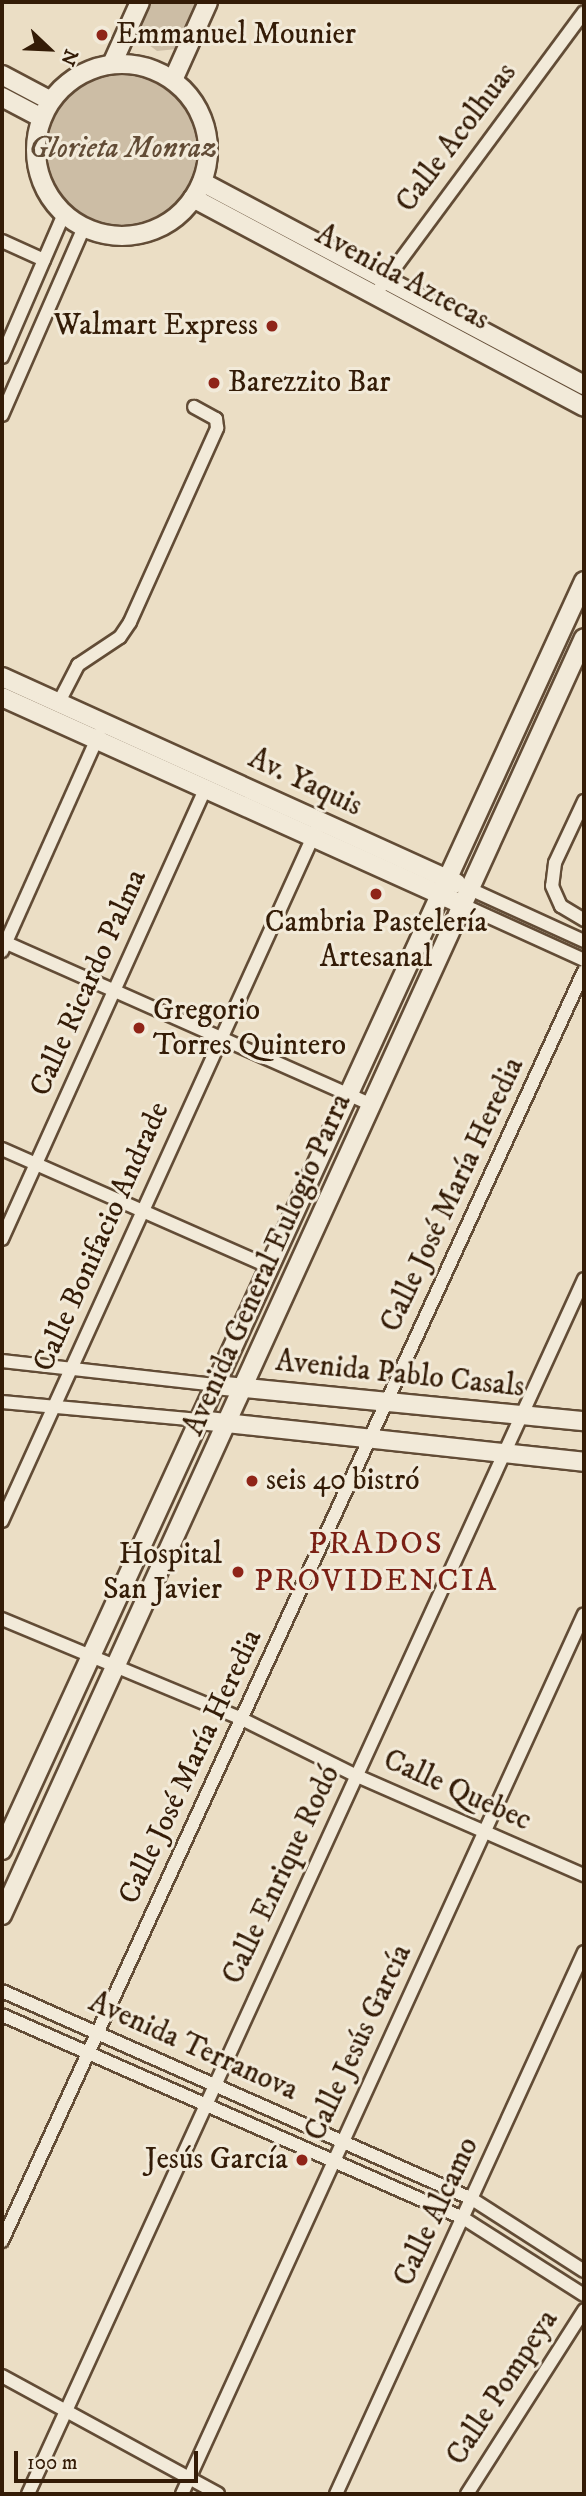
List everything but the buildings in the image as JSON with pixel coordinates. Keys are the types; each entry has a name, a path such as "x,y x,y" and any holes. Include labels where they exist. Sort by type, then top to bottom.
{"street":[{"path":"112,64 140,2"},
{"path":"173,80 208,2"},
{"name":"Calle Acolhuas","path":"374,296 584,12"},
{"path":"112,64 138,65 173,80 195,104 207,134 202,182 193,198 172,220 144,233 113,236 84,228 64,214 46,191 37,162 42,118 51,102 84,72 112,64"},
{"path":"2,75 51,102"},
{"path":"2,97 42,118"},
{"name":"Avenida Aztecas","path":"202,182 584,385"},
{"name":"Avenida Aztecas","path":"193,198 584,407"},
{"path":"2,357 64,214"},
{"path":"2,415 84,228"},
{"path":"2,241 44,260"},
{"path":"59,702 78,665 120,637 130,622 217,428 216,419 194,407"},
{"name":"Avenida General Eulogio Parra","path":"2,1850 584,582"},
{"name":"Avenida General Eulogio Parra","path":"2,1915 584,638"},
{"path":"546,664 568,674"},
{"name":"Av. Yaquis","path":"2,677 105,722 317,830 444,887"},
{"name":"Av. Yaquis","path":"2,697 206,788 317,830 375,865 444,887"},
{"path":"105,722 3,945 115,991 372,1105"},
{"name":"Calle Ricardo Palma","path":"2,1239 206,788"},
{"path":"584,801 555,863 552,886 561,906 584,920"},
{"name":"Calle Bonifacio Andrade","path":"2,1521 317,830"},
{"path":"444,887 584,941"},
{"path":"467,897 584,960"},
{"name":"Calle José María Heredia","path":"2,2241 584,971"},
{"path":"2,1149 269,1267"},
{"name":"Calle Enrique Rodó","path":"28,2494 584,1279"},
{"name":"Avenida Pablo Casals","path":"2,1361 243,1388 584,1421"},
{"path":"2,1402 199,1420 584,1462"},
{"name":"Calle Jesús García","path":"182,2494 584,1614"},
{"name":"Calle Quebec","path":"2,1619 92,1654 242,1719 357,1776 584,1875"},
{"name":"Calle Alcamo","path":"336,2494 584,1952"},
{"name":"Avenida Terranova","path":"2,1991 472,2199 584,2271"},
{"name":"Avenida Terranova","path":"2,2015 463,2218 584,2295"},
{"name":"Calle Pompeya","path":"467,2494 584,2310"},
{"path":"2,2376 190,2476 218,2494"}],"green space":[{"path":"147,2 201,2 177,49 157,51 141,39 139,19"},
{"name":"Glorieta Monraz","path":"123,74 152,80 177,96 193,121 199,150 193,179 177,204 152,220 123,226 94,220 69,204 53,179 47,150 53,121 69,96 94,80"}],"place":[{"name":"Emmanuel Mounier","path":"102,35"},
{"name":"Walmart Express","path":"272,326"},
{"name":"Barezzito Bar","path":"214,383"},
{"name":"Cambria Pastelería Artesanal","path":"376,894"},
{"name":"Gregorio Torres Quintero","path":"139,1028"},
{"name":"seis 40 bistró","path":"252,1481"},
{"name":"Hospital San Javier","path":"238,1572"},
{"name":"Jesús García","path":"302,2160"}],"district":[{"name":"PRADOS PROVIDENCIA","path":"376,1564"}]}
